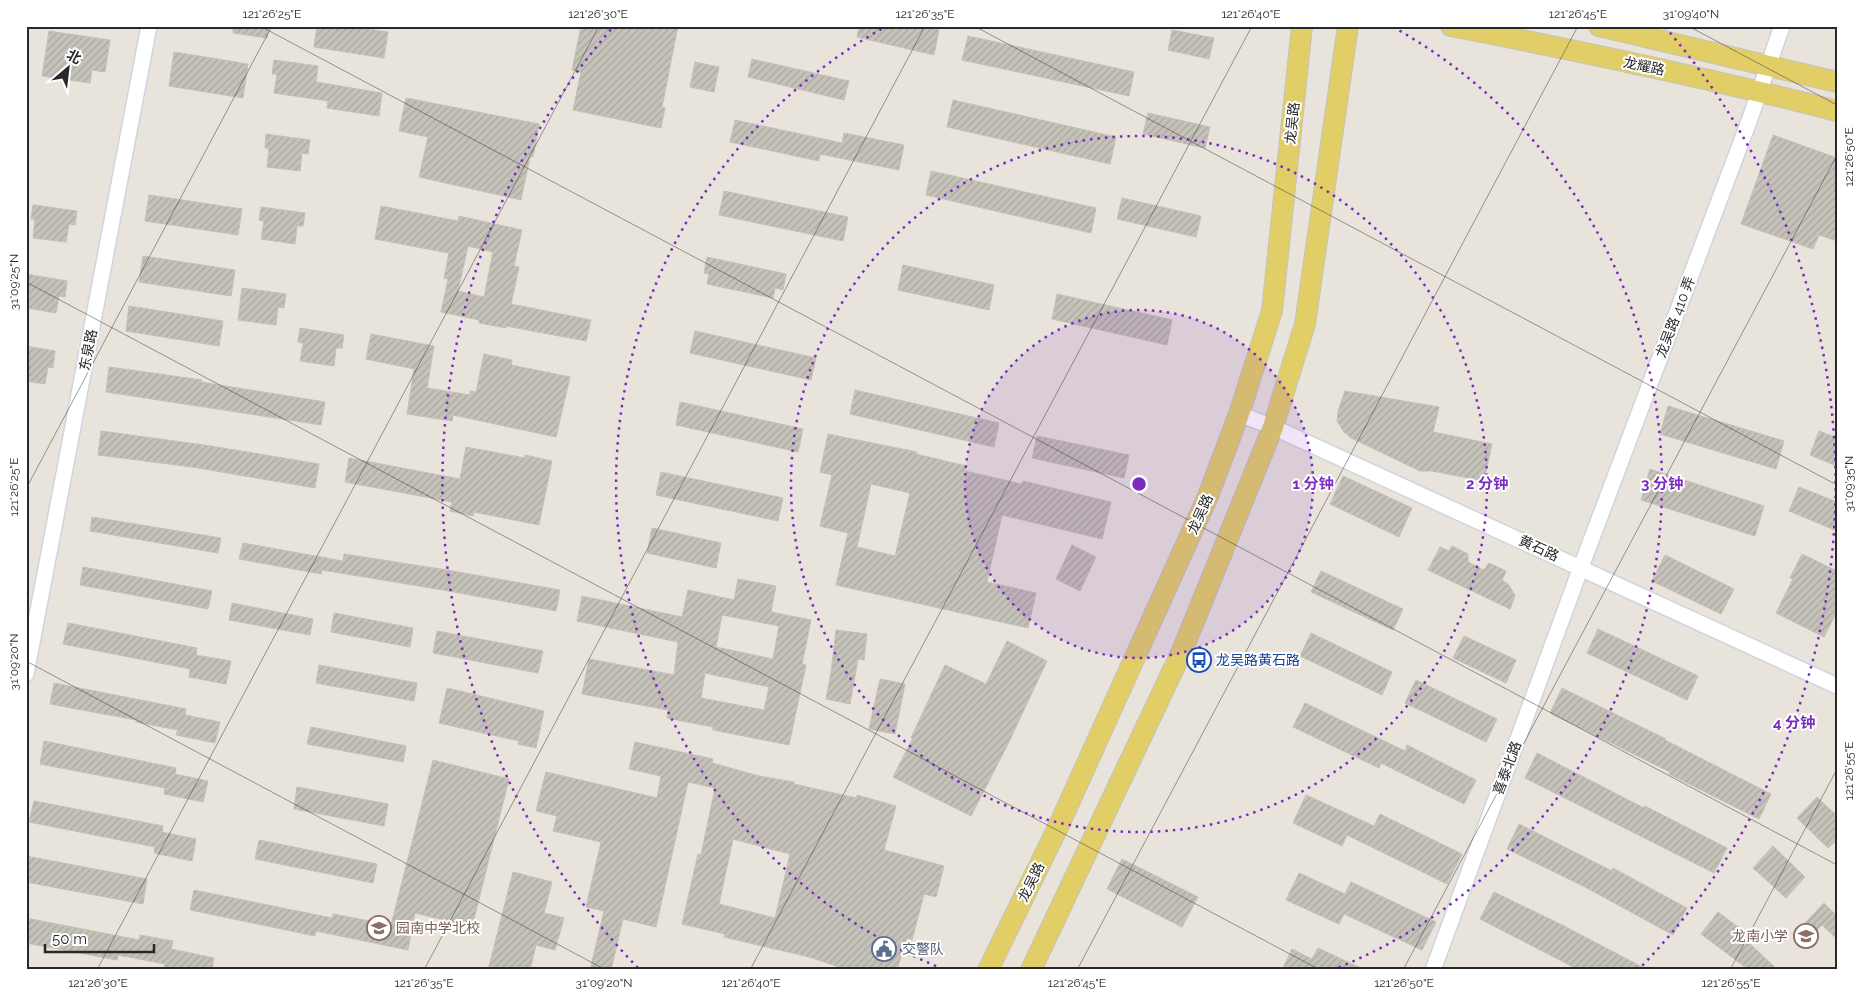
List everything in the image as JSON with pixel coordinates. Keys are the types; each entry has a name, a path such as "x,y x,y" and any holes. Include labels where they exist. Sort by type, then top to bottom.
{"main road":[{"name":"龙吴路","path":"988,970 1074,793 1204,505 1239,414 1272,311 1302,26"},
{"path":"1031,970 1086,850 1182,651 1273,427 1305,324 1348,26"},
{"name":"龙耀路","path":"1451,26 1575,50 1759,91 1837,111"},
{"name":"龙耀路","path":"1599,26 1837,82"}],"street":[{"name":"东泉路","path":"26,674 149,26"},
{"name":"龙吴路 410 弄","path":"1581,567 1782,26"},
{"name":"黄石路","path":"1239,414 1273,427 1581,567 1837,686"},
{"name":"喜泰北路","path":"1433,970 1581,567"}],"building":[{"path":"233,26 269,26 267,38 233,33"},
{"path":"317,26 347,26 388,32 384,58 314,47"},
{"path":"581,26 678,26 662,107 665,108 661,128 573,110 581,72 572,70"},
{"path":"859,26 922,26 939,30 934,55 857,37"},
{"path":"1172,30 1214,38 1209,59 1168,50"},
{"path":"49,31 110,40 105,72 92,70 90,83 42,76"},
{"path":"968,36 1134,72 1129,96 962,60"},
{"path":"174,52 248,64 243,98 169,86"},
{"path":"752,59 849,81 844,100 748,77"},
{"path":"274,60 318,66 316,82 382,93 379,116 327,108 328,101 274,93 277,74 272,74"},
{"path":"695,62 719,67 714,92 690,87"},
{"path":"406,98 539,124 533,157 530,157 521,200 419,177 428,137 399,131"},
{"path":"953,100 1116,137 1110,164 947,127"},
{"path":"1148,113 1210,127 1205,148 1143,134"},
{"path":"735,120 842,143 844,133 904,145 899,170 820,154 819,161 730,142"},
{"path":"266,134 310,140 308,154 302,153 300,171 267,167 269,148 265,148"},
{"path":"1773,135 1837,158 1837,241 1819,235 1813,249 1741,224"},
{"path":"931,171 1096,208 1091,233 926,195"},
{"path":"724,191 848,217 843,241 719,215"},
{"path":"149,195 242,209 238,235 145,221"},
{"path":"1122,198 1201,216 1196,237 1117,219"},
{"path":"33,205 77,211 75,225 69,224 66,242 33,238 35,219 31,219"},
{"path":"381,206 458,221 459,216 522,230 514,266 519,267 511,304 591,320 586,341 506,326 506,328 479,323 479,320 441,312 448,279 444,278 449,253 375,239","holes":["468,246 493,252 484,297 458,291"]},
{"path":"261,207 305,213 303,226 297,226 295,244 261,239 264,221 259,220"},
{"path":"143,256 235,270 231,296 139,282"},
{"path":"707,257 786,274 783,290 775,288 773,298 707,284 709,274 704,273"},
{"path":"903,265 994,285 989,310 898,290"},
{"path":"26,274 67,281 65,297 59,296 56,313 26,308"},
{"path":"242,288 286,294 284,308 278,307 276,325 238,320"},
{"path":"1057,294 1172,320 1167,345 1052,319"},
{"path":"129,306 223,321 219,346 126,331"},
{"path":"300,328 344,335 342,348 336,348 334,366 300,361 303,343 298,342"},
{"path":"695,331 816,358 811,380 690,353"},
{"path":"371,334 434,346 427,388 470,395 470,391 476,392 484,354 512,360 511,365 570,377 556,437 453,415 452,421 407,414 414,369 366,359"},
{"path":"26,346 55,351 53,368 48,367 45,384 26,381"},
{"path":"109,367 202,380 201,382 325,402 321,425 106,392"},
{"path":"855,390 999,423 994,447 850,414"},
{"path":"1345,391 1439,407 1433,432 1492,444 1484,481 1432,471 1420,471 1351,438 1344,432 1337,421 1338,411"},
{"path":"680,402 803,429 798,452 676,425"},
{"path":"1668,406 1784,441 1776,469 1660,434"},
{"path":"101,431 211,446 319,464 315,488 192,467 98,455"},
{"path":"1819,431 1837,438 1837,466 1810,455"},
{"path":"828,434 917,452 916,454 966,466 965,471 1022,484 1023,481 1111,502 1102,539 1002,515 987,582 1036,593 1028,628 836,585 848,533 820,526 832,475 820,472","holes":["871,484 910,493 895,556 857,547"]},
{"path":"1037,436 1129,455 1124,478 1032,458"},
{"path":"466,447 525,458 525,455 552,461 539,525 474,512 473,516 450,511 452,502 345,482 349,458 460,479"},
{"path":"1650,469 1764,506 1755,536 1641,500"},
{"path":"661,472 783,498 778,521 656,495"},
{"path":"1343,476 1412,508 1399,537 1330,504"},
{"path":"1799,487 1837,502 1837,531 1789,511"},
{"path":"92,517 221,538 218,553 90,531"},
{"path":"652,528 721,543 716,568 647,553"},
{"path":"243,543 343,561 344,554 560,590 556,611 322,570 321,574 239,559"},
{"path":"1072,545 1096,557 1080,591 1056,579"},
{"path":"1452,546 1468,554 1468,562 1484,570 1489,563 1506,571 1502,580 1509,585 1515,596 1510,609 1428,570 1440,547 1449,551"},
{"path":"1802,554 1837,571 1837,611 1824,637 1776,613 1793,579 1790,578"},
{"path":"1665,555 1734,589 1721,614 1652,581"},
{"path":"83,567 212,591 208,609 80,585"},
{"path":"1321,571 1403,609 1393,630 1311,592"},
{"path":"738,579 776,586 771,612 811,620 802,664 806,665 789,745 713,730 713,727 667,718 668,710 582,694 589,659 674,675 678,642 577,621 582,596 682,617 688,590 734,600","holes":["722,615 779,626 773,659 716,647","705,673 769,687 764,710 701,698"]},
{"path":"232,603 313,619 310,635 229,620"},
{"path":"334,613 413,628 410,647 331,632"},
{"path":"68,623 197,648 196,655 231,661 226,684 189,677 190,669 63,644"},
{"path":"1598,629 1698,676 1687,700 1587,653"},
{"path":"836,630 867,634 864,660 858,659 850,704 826,699"},
{"path":"437,631 543,651 538,673 433,653"},
{"path":"1311,633 1392,672 1382,695 1300,656"},
{"path":"1464,636 1516,660 1506,683 1453,658"},
{"path":"1007,641 1047,661 1007,746 971,816 893,777 913,738 911,738 945,665 986,684"},
{"path":"319,665 417,683 414,701 316,683"},
{"path":"880,679 905,684 895,734 869,729"},
{"path":"1416,680 1497,719 1486,742 1405,703"},
{"path":"54,683 186,709 185,715 220,722 215,743 176,735 178,730 136,722 136,720 50,704"},
{"path":"447,688 544,711 536,748 518,744 519,741 439,723"},
{"path":"1562,688 1666,739 1771,794 1759,819 1669,774 1670,772 1550,713"},
{"path":"1305,703 1405,751 1407,745 1476,780 1464,804 1381,763 1379,768 1293,727"},
{"path":"311,727 406,746 403,762 307,744"},
{"path":"44,741 176,768 175,774 208,781 203,802 164,794 165,788 40,764"},
{"path":"635,742 713,759 712,763 759,776 794,782 794,784 856,798 857,795 896,806 884,850 944,866 936,897 924,894 912,940 907,938 897,970 848,970 809,957 724,937 725,934 682,924 698,854 701,855 715,788 688,782 656,927 623,919 611,970 590,970 604,911 586,907 601,842 553,831 557,816 536,811 546,772 657,798 661,776 629,769","holes":["733,839 790,854 775,918 719,904"]},
{"path":"1537,753 1727,848 1714,873 1525,778"},
{"path":"433,760 509,779 472,927 415,913 408,950 316,931 315,936 190,910 194,890 332,918 333,914 391,925"},
{"path":"297,787 388,804 384,826 294,809"},
{"path":"1306,795 1374,826 1380,814 1462,854 1447,884 1347,835 1342,846 1293,823"},
{"path":"1817,797 1837,816 1837,840 1828,848 1797,818"},
{"path":"34,801 163,826 162,832 196,839 192,861 154,853 155,847 29,822"},
{"path":"1519,824 1612,871 1613,868 1687,908 1673,935 1585,887 1507,849"},
{"path":"259,840 377,864 373,883 255,859"},
{"path":"1773,846 1805,877 1786,898 1753,868"},
{"path":"26,856 147,879 143,904 26,882"},
{"path":"1122,859 1198,897 1182,927 1107,889"},
{"path":"513,872 552,882 544,913 564,918 555,950 536,945 530,970 488,970"},
{"path":"1299,873 1345,894 1351,882 1436,922 1422,950 1344,914 1339,924 1286,900"},
{"path":"1494,892 1648,970 1579,970 1480,919"},
{"path":"1824,903 1837,916 1837,939 1822,925 1814,933 1804,924"},
{"path":"1718,912 1753,938 1749,943 1778,970 1749,970 1701,934"},
{"path":"26,918 139,940 140,935 173,941 171,949 214,958 212,970 164,970 165,964 118,955 117,960 26,943"},
{"path":"1318,948 1365,970 1282,970 1292,949 1312,959"}],"place":[{"name":"龙吴路黄石路","path":"1199,660"},
{"name":"园南中学北校","path":"379,928"},
{"name":"龙南小学","path":"1806,936"},
{"name":"交警队","path":"884,949"}]}
